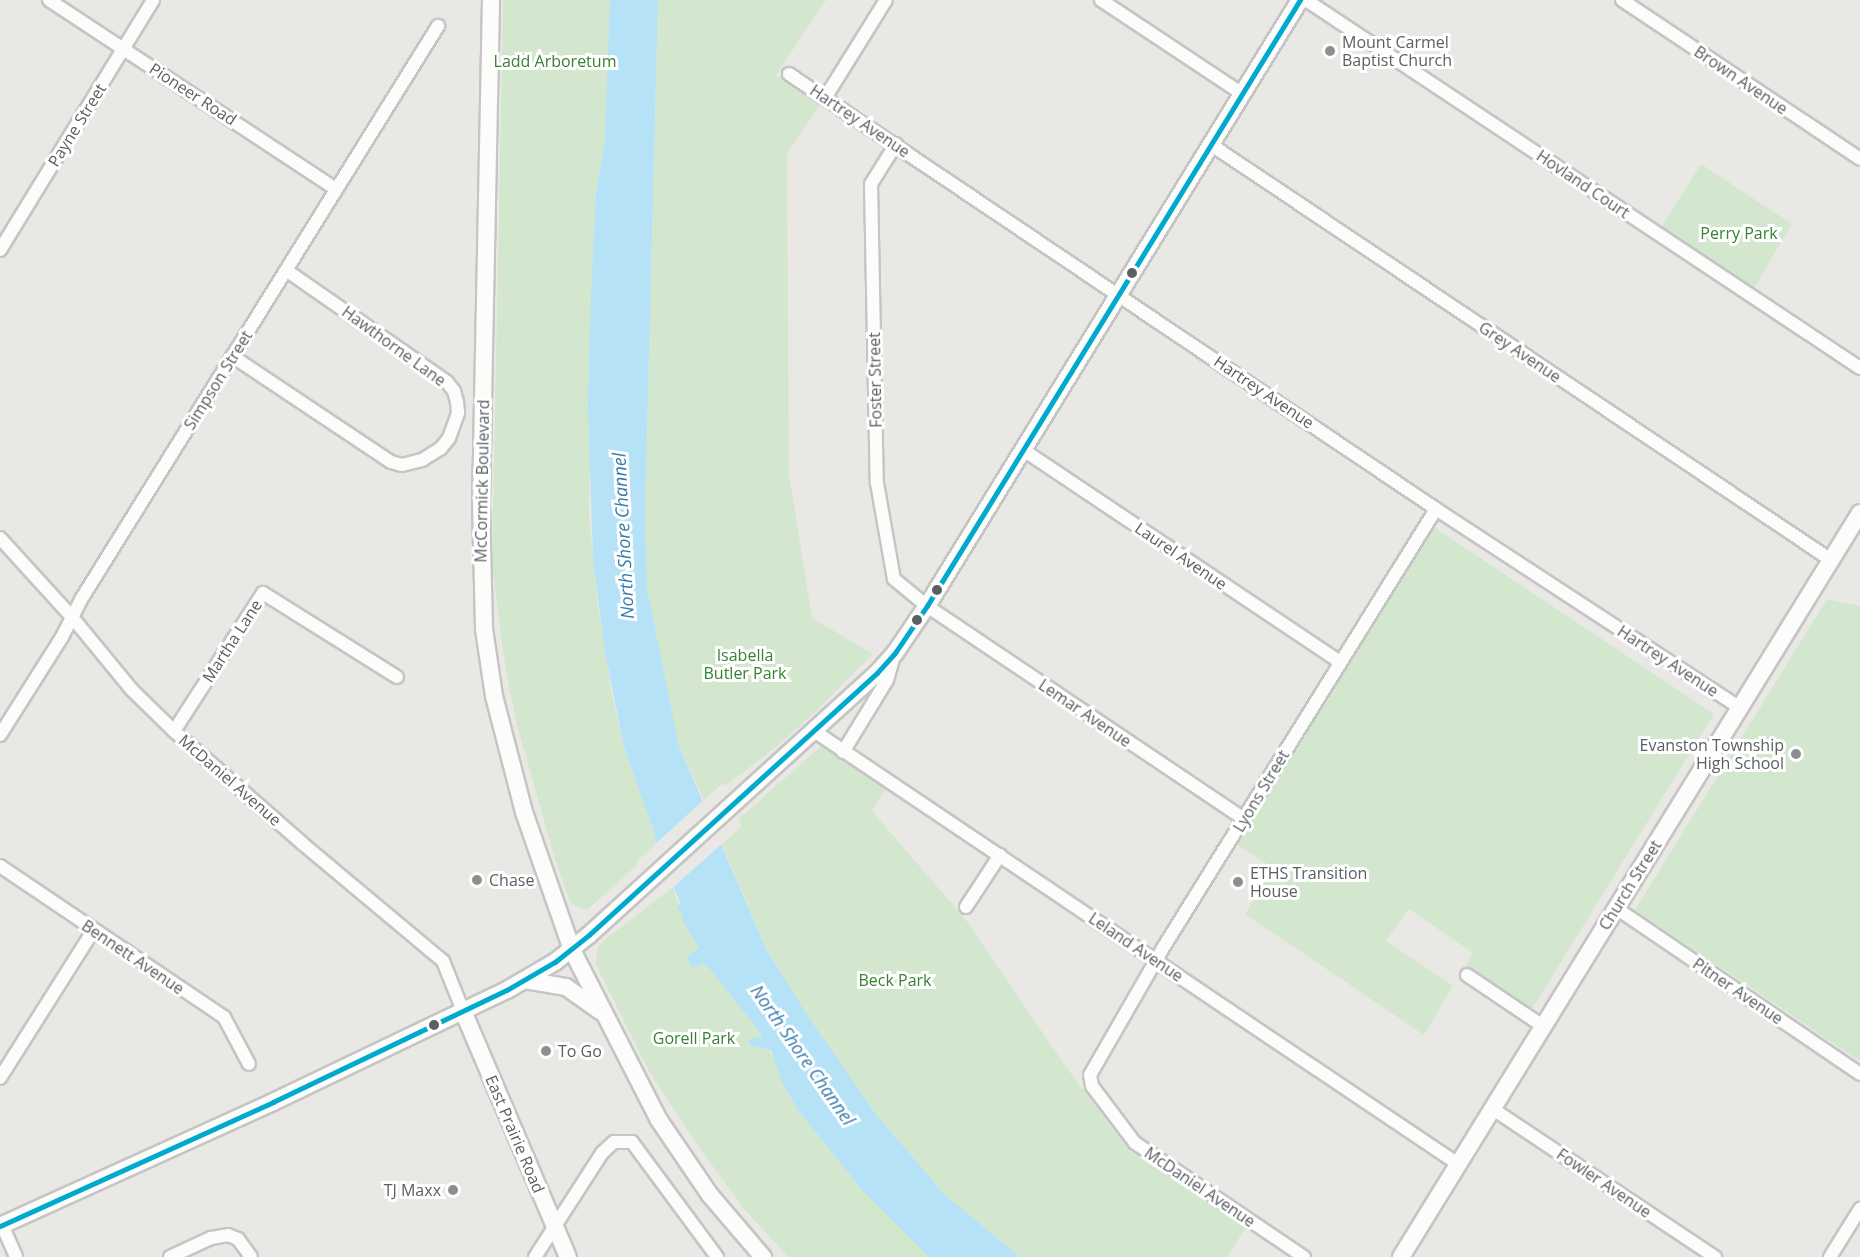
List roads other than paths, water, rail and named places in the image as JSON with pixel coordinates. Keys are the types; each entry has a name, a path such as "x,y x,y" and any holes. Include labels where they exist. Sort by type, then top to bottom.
{"main road":[{"name":"McCormick Boulevard","path":"491,0 481,504 484,629 494,696 524,812 572,950 658,1120 710,1195 763,1257"},
{"path":"1,1226 273,1102 525,980 572,950 814,731 895,653 927,606 1300,0"},
{"name":"Church Street","path":"1401,1257 1860,513"},
{"path":"525,980 566,987 605,1015"},
{"name":"East Prairie Road","path":"463,1011 568,1257"}],"street":[{"name":"Pioneer Road","path":"50,0 336,189"},
{"name":"Payne Street","path":"0,250 153,0"},
{"path":"825,98 886,0"},
{"path":"1101,0 1241,93"},
{"name":"Hovland Court","path":"1306,0 1860,368"},
{"name":"Brown Avenue","path":"1622,0 1860,159"},
{"name":"Simpson Street","path":"0,735 438,26"},
{"name":"Hartrey Avenue","path":"789,74 1436,509 1740,708"},
{"name":"Foster Street","path":"896,144 871,184 877,483 894,579 927,606"},
{"name":"Grey Avenue","path":"1210,144 1831,560"},
{"name":"Hawthorne Lane","path":"232,357 391,462 402,465 422,460 441,448 449,438 458,413 458,402 447,382 286,270"},
{"name":"Laurel Avenue","path":"1022,449 1340,662"},
{"name":"Lyons Street","path":"1090,1075 1156,960 1436,509"},
{"name":"McDaniel Avenue","path":"0,538 72,617 132,690 174,731 443,961 463,1011"},
{"name":"Martha Lane","path":"174,731 263,593 397,677"},
{"name":"Lemar Avenue","path":"927,606 1244,819"},
{"path":"843,752 887,680 895,653"},
{"name":"Leland Avenue","path":"814,731 1458,1164"},
{"path":"966,906 1000,855"},
{"name":"Bennett Avenue","path":"0,866 93,931 224,1017 249,1064"},
{"name":"Pitner Avenue","path":"1616,908 1860,1074"},
{"path":"0,1078 93,931"},
{"path":"1467,975 1543,1026"},
{"name":"McDaniel Avenue","path":"1090,1075 1092,1086 1135,1143 1300,1254"},
{"name":"Fowler Avenue","path":"1492,1109 1715,1257"},
{"path":"535,1257 602,1153 614,1142 632,1142 717,1257"},
{"path":"1830,1257 1860,1209"},
{"path":"1,1226 16,1257"},
{"path":"170,1257 212,1238 228,1235 238,1239 251,1257"}],"water":[{"name":"North Shore Channel","path":"610,0 658,0 645,514 647,588 679,746 767,951 810,1019 876,1114 945,1195 1020,1257 929,1257 862,1190 798,1110 782,1082 771,1050 751,1046 748,1040 763,1036 705,963 693,968 686,958 699,948 682,919 682,912 677,909 680,902 656,844 654,832 624,747 605,652 593,559 588,405 591,299 596,192 605,142"}],"place":[{"name":"Mount Carmel Baptist Church","path":"1330,51"},
{"name":"Evanston Township High School","path":"1796,754"},
{"name":"Chase","path":"477,880"},
{"name":"ETHS Transition House","path":"1238,882"},
{"name":"To Go","path":"546,1051"},
{"name":"TJ Maxx","path":"453,1190"}],"park label":[{"name":"Ladd Arboretum","path":"555,61"},
{"name":"Perry Park","path":"1739,233"},
{"name":"Isabella Butler Park","path":"745,664"},
{"name":"Beck Park","path":"895,980"},
{"name":"Gorell Park","path":"694,1038"}]}
